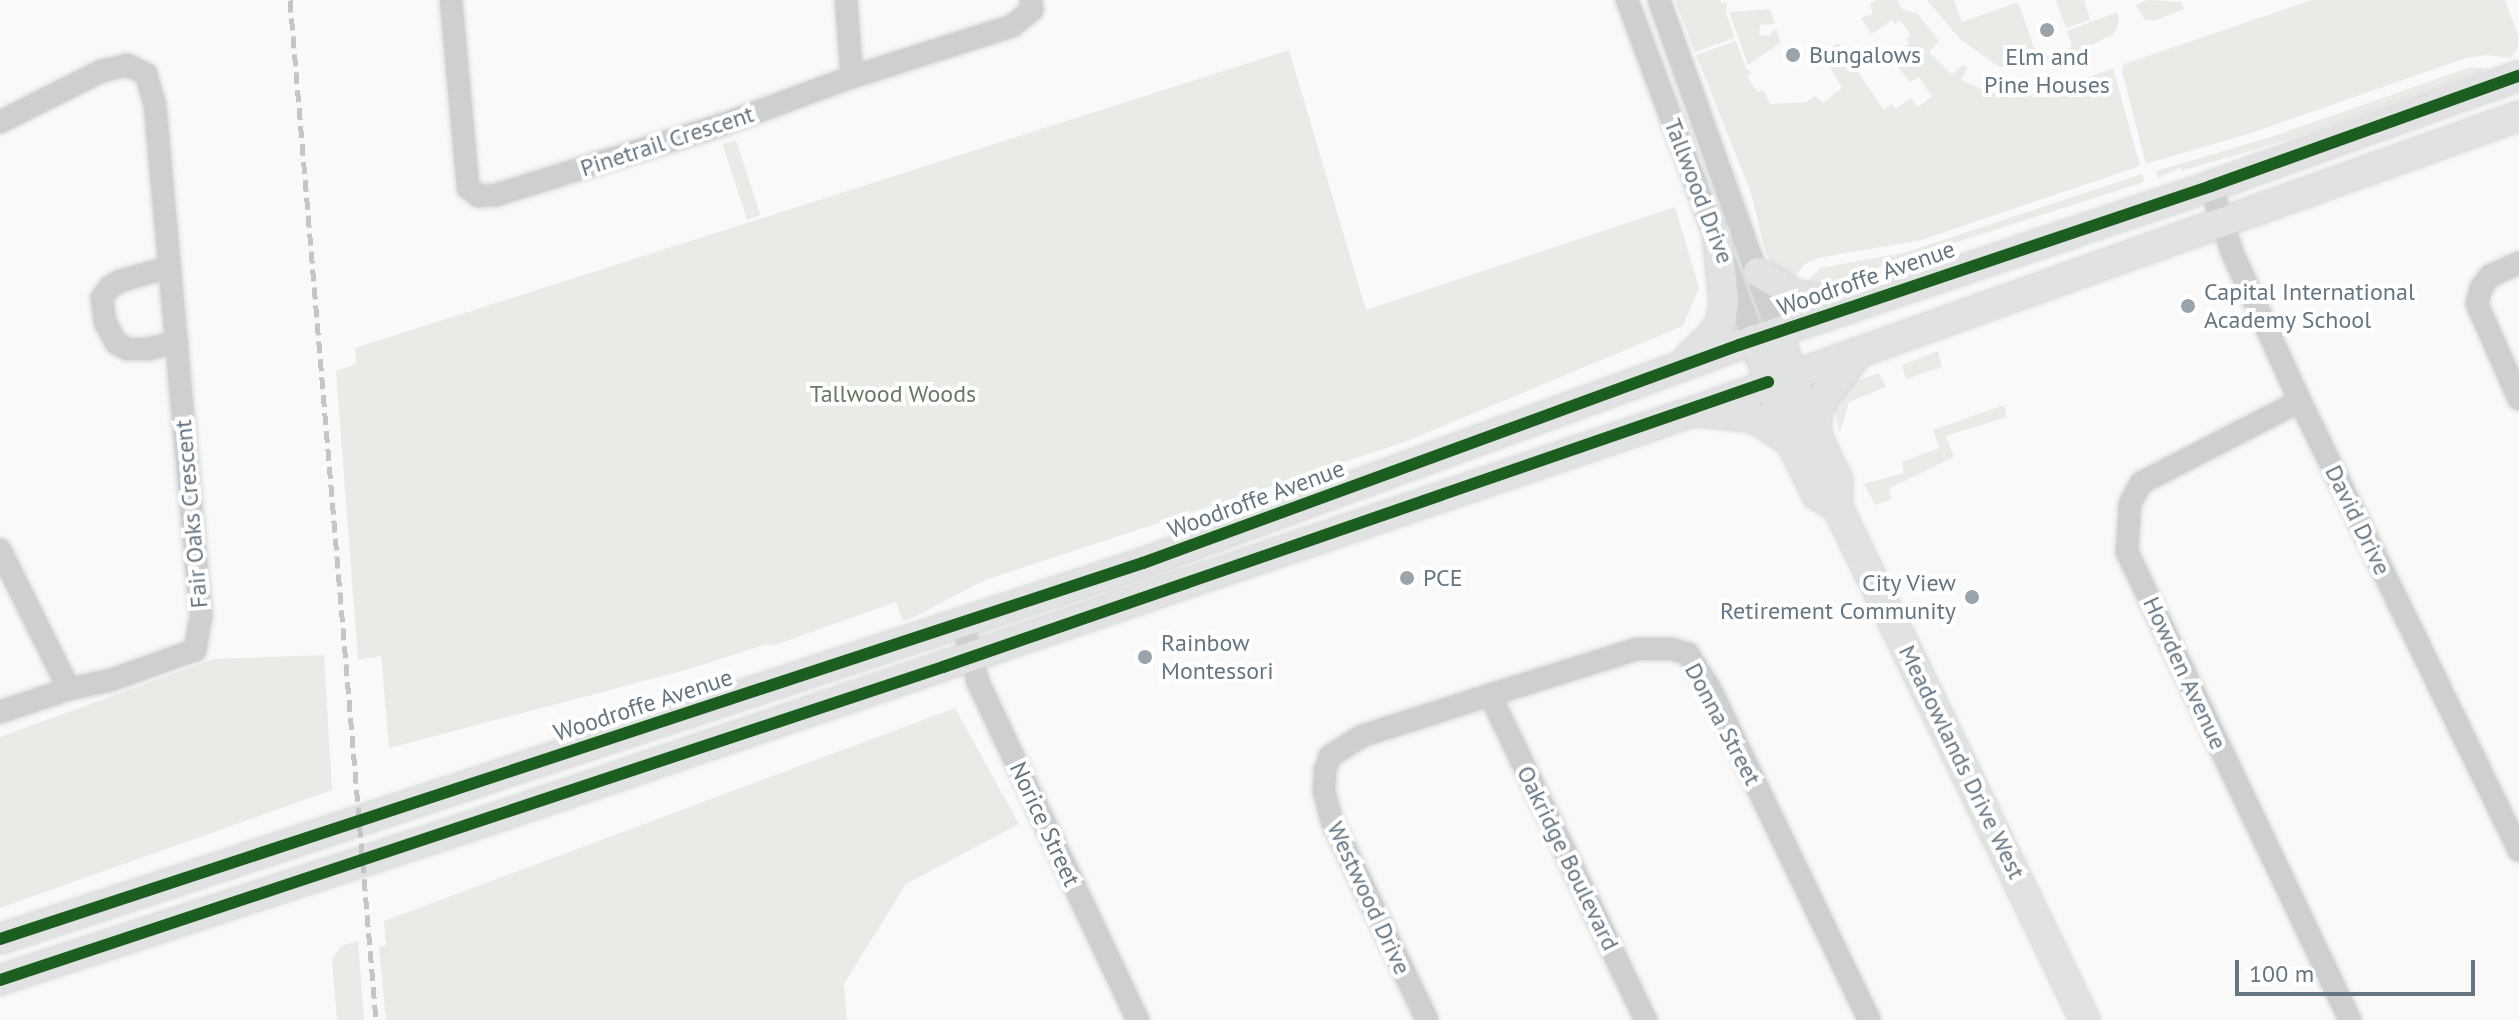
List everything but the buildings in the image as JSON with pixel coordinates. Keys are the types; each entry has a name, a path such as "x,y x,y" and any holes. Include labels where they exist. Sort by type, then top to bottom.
{"main road":[{"name":"Woodroffe Avenue","path":"0,939 1143,563 1766,335 2211,186 2519,76"},
{"path":"0,980 468,827 1692,412 1779,378 1860,352 2519,116"},
{"path":"1682,365 1716,331 1722,318 1724,299 1717,234"},
{"path":"1758,272 1794,294 1847,307"},
{"name":"Tallwood Drive","path":"1766,335 1779,378"},
{"path":"1692,412 1755,418 1804,441 1823,397 1860,352"},
{"name":"Meadowlands Drive West","path":"1779,378 1804,441 1817,495 1837,506 2085,1020"},
{"path":"458,789 468,827"},
{"path":"261,853 271,891"}],"street":[{"name":"Pinetrail Crescent","path":"451,0 468,188 479,196 496,195 724,124 852,77 1012,26 1032,10 1031,0"},
{"path":"846,0 852,77"},
{"name":"Tallwood Drive","path":"1627,0 1717,234 1766,335"},
{"name":"Tallwood Drive","path":"1659,0 1758,272 1766,335"},
{"name":"Fair Oaks Crescent","path":"0,122 102,71 127,65 146,74 155,105 201,616 195,650 111,680 69,689"},
{"name":"David Drive","path":"2211,186 2223,223 2300,401 2519,850"},
{"path":"2519,263 2490,276 2481,288 2477,304 2519,399"},
{"path":"169,267 120,281 110,287 102,298 105,322 116,343 128,349 148,349 177,342"},
{"name":"Howden Avenue","path":"2300,401 2141,483 2130,504 2127,552 2350,1020"},
{"path":"0,550 69,689 0,712"},
{"name":"Norice Street","path":"963,624 978,682 1138,1020"},
{"name":"Donna Street","path":"1324,772 1330,756 1362,736 1637,649 1671,649 1688,654 1710,689 1869,1020"},
{"name":"Oakridge Boulevard","path":"1490,695 1646,1020"},
{"name":"Westwood Drive","path":"1324,772 1324,792 1332,821 1427,1020"}],"green space":[{"path":"1675,0 1720,0 1727,3 1726,13 1735,38 1695,52"},
{"path":"1897,0 1902,9 1918,14 1939,41 1929,52 1952,75 1962,65 1968,68 1961,80 1986,91 2001,95 2003,84 2012,87 2012,98 2046,93 2113,68 2140,166 1921,240 1818,258 1804,265 1793,279 1777,269 1766,254 1751,193 1696,55 1736,41 1746,68 1752,73 1747,77 1758,92 1763,89 1770,104 1806,102 1815,96 1823,103 1842,88 1822,54 1838,43 1884,110 1892,104 1896,109 1911,98 1918,107 1932,96 1919,77 1910,82 1890,58 1909,44 1906,39 1911,35 1900,20 1895,24 1892,20 1872,34 1861,18 1873,14 1870,3"},
{"path":"1927,0 1954,0 1962,22 2018,2 2038,59 2072,47 2067,31 2117,12 2119,21 2114,34 2088,47 2039,65 1999,67 1960,39"},
{"path":"2056,0 2084,0 2090,20 2066,28"},
{"path":"2148,0 2182,2 2184,9 2154,21 2144,19 2136,5"},
{"path":"2312,0 2505,0 2518,35 2518,47 2511,58 2487,55 2466,58 2254,132 2146,164 2122,71 2124,64"},
{"path":"1770,9 1775,24 1760,25 1759,35 1769,36 1776,29 1781,42 1748,65 1729,12"},
{"name":"Tallwood Woods","path":"1289,50 1366,310 1675,207 1699,288 1683,326 1405,442 985,580 910,619 903,621 896,602 772,646 767,644 686,670 389,748 381,656 358,660 336,371 356,364 355,348"},
{"path":"2471,67 2489,69 2301,136 2182,171 2180,168 2158,178 2156,171 2277,135"},
{"path":"736,140 760,215 747,219 723,144"},
{"path":"2142,174 2144,182 1827,284 1805,284 1820,268 1907,252"},
{"path":"1938,351 1942,367 1906,379 1902,365"},
{"path":"1879,373 1886,387 1849,402 1840,432 1833,405 1848,384"},
{"path":"2004,405 2007,417 1946,436 1954,457 1892,487 1889,491 1892,499 1875,505 1864,484 1904,473 1902,462 1939,448 1933,430"},
{"path":"324,655 332,790 0,908 0,737 214,659"},
{"path":"955,708 1019,824 906,884 844,984 847,1020 386,1020 379,947 386,945 384,921"},
{"path":"358,941 364,1020 337,1020 332,959 341,946"}],"railway":[{"path":"290,0 376,1020"}],"cycle path":[{"path":"0,939 1143,563 1739,345 2211,186 2519,76"},
{"path":"0,980 943,667 1768,382"}],"place":[{"name":"Elm and Pine Houses","path":"2047,30"},
{"name":"Bungalows","path":"1793,55"},
{"name":"Capital International Academy School","path":"2188,306"},
{"name":"PCE","path":"1407,578"},
{"name":"City View Retirement Community","path":"1972,597"},
{"name":"Rainbow Montessori","path":"1145,657"}]}
